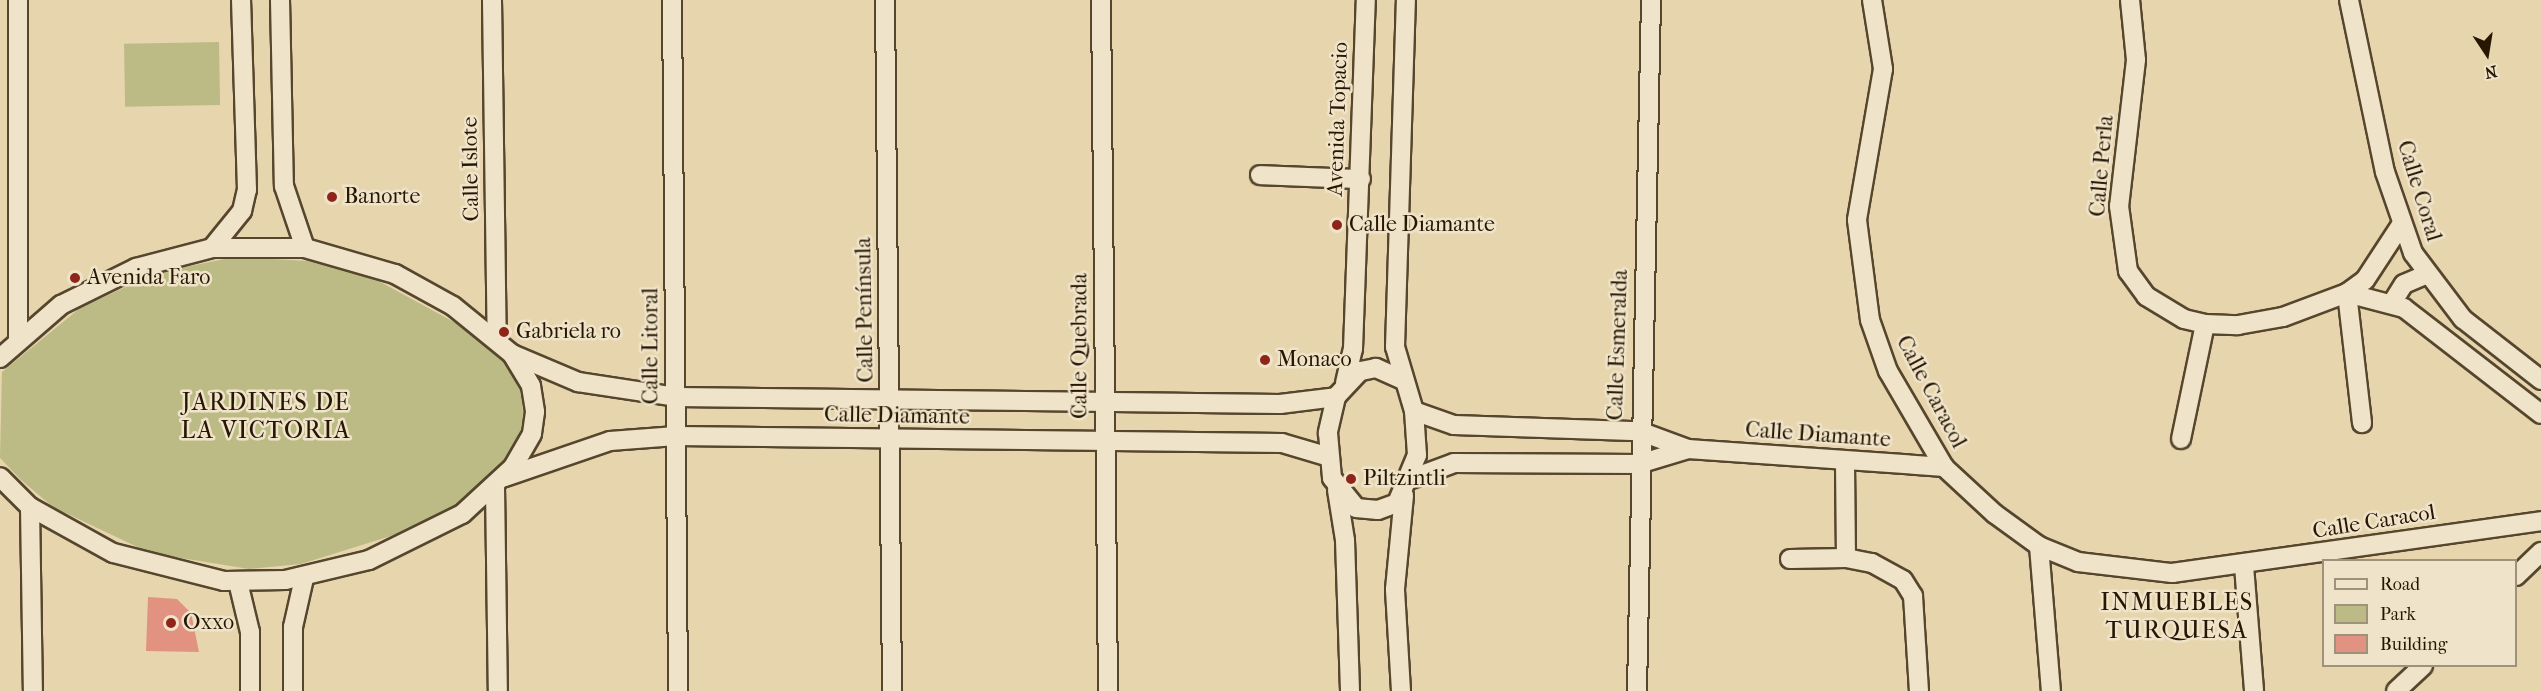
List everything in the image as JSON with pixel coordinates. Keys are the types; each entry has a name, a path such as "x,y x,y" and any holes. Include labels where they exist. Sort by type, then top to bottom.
{"street":[{"path":"18,0 18,340"},
{"path":"212,248 242,211 246,190 241,0"},
{"path":"280,0 284,186 305,248"},
{"name":"Calle Islote","path":"492,0 497,338"},
{"name":"Calle Litoral","path":"672,0 678,691"},
{"name":"Calle Península","path":"885,0 892,691"},
{"name":"Calle Quebrada","path":"1101,0 1108,691"},
{"name":"Avenida Topacio","path":"1341,390 1353,349 1366,0"},
{"path":"1401,691 1395,589 1408,487 1417,454 1414,411 1395,347 1406,0"},
{"name":"Calle Esmeralda","path":"1637,691 1639,431 1651,0"},
{"name":"Calle Caracol","path":"1872,0 1883,69 1857,220 1862,286 1888,371 1944,467 2039,546 2078,562 2126,571 2244,566 2541,521"},
{"name":"Calle Perla","path":"2130,0 2136,60 2119,206 2121,243 2128,271 2146,296 2184,319 2205,324 2261,322 2347,292 2380,264 2401,225"},
{"name":"Calle Coral","path":"2349,0 2401,225 2425,275 2487,341 2541,380"},
{"path":"1260,175 1361,179"},
{"path":"0,358 18,340 62,305 110,278 212,248 305,248 395,274 497,338 512,354 531,386 535,422 522,454 499,482 419,539 304,578 238,582 113,553 30,507 8,492 0,477"},
{"path":"2392,303 2404,284 2425,275"},
{"path":"2362,423 2347,292 2392,303 2541,414"},
{"path":"2181,440 2205,324"},
{"name":"Calle Diamante","path":"512,354 578,382 676,397 1280,404 1341,390"},
{"path":"1350,691 1345,551 1329,457 1341,390 1360,371 1376,368 1403,380"},
{"name":"Calle Diamante","path":"1414,411 1454,425 1639,431 1688,449 1845,463 1944,467"},
{"name":"Calle Diamante","path":"499,482 610,441 676,436 1105,444 1282,443 1329,457"},
{"name":"Calle Diamante","path":"1408,487 1454,463 1639,464 1688,449"},
{"path":"1845,463 1846,558"},
{"path":"498,691 499,482"},
{"path":"1336,490 1365,511 1388,508 1408,487"},
{"path":"30,507 33,691"},
{"path":"2039,546 2051,691"},
{"path":"2517,575 2541,552"},
{"path":"1790,559 1846,558 1886,569 1909,588 1919,691"},
{"path":"2244,566 2254,691"},
{"path":"292,691 293,627 304,578"},
{"path":"238,582 250,632 250,691"},
{"path":"2396,691 2422,667"}],"green space":[{"path":"219,42 220,105 125,107 124,44"},
{"path":"234,257 309,261 364,273 463,327 506,363 522,391 523,420 516,448 500,470 461,503 410,530 301,564 249,569 150,553 53,507 21,480 0,458 2,372 80,308 156,273"}],"building":[{"name":"Oxxo","path":"148,597 177,599 191,613 199,652 146,651"}],"place":[{"name":"Banorte","path":"332,197"},
{"name":"Calle Diamante","path":"1337,225"},
{"name":"Avenida Faro","path":"75,278"},
{"name":"Gabriela ro","path":"504,332"},
{"name":"Monaco","path":"1265,360"},
{"name":"Piltzintli","path":"1351,479"},
{"name":"Oxxo","path":"171,623"}],"district":[{"name":"JARDINES DE LA VICTORIA","path":"266,417"},
{"name":"INMUEBLES TURQUESA","path":"2177,617"}]}
